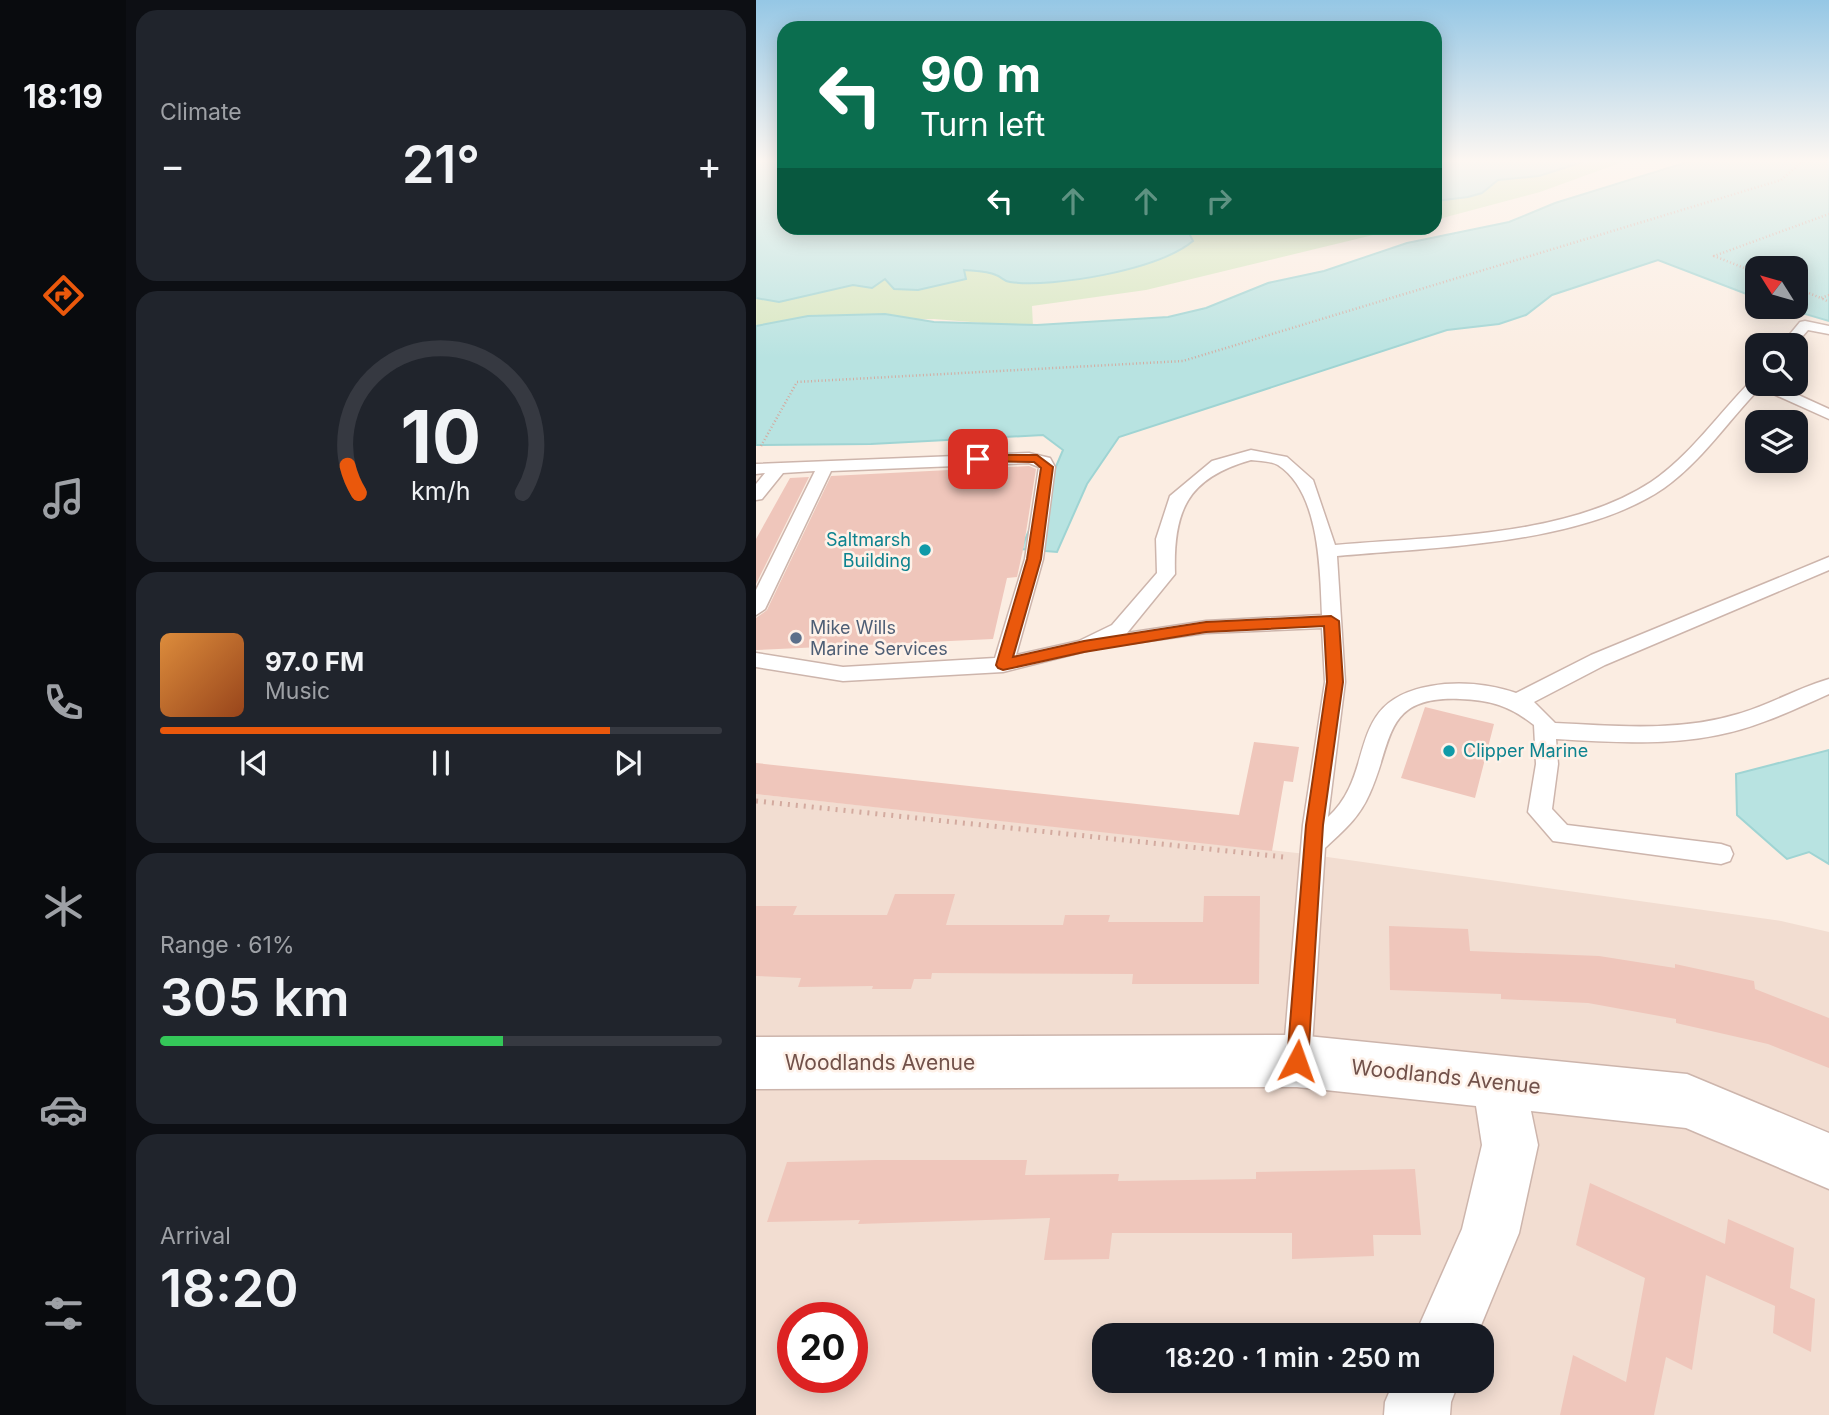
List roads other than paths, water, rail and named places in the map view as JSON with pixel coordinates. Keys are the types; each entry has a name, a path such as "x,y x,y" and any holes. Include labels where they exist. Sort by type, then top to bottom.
{"street":[{"name":"Woodlands Avenue","path":"756,1063 1297,1061 1687,1101 1829,1161"},
{"path":"1451,1323 1490,1233 1510,1145 1499,1083"},
{"path":"1417,1415 1422,1393"}],"lane":[{"path":"1798,333 1805,325 1829,330"},
{"path":"1328,551 1503,533 1555,525 1599,514 1657,485 1746,396"},
{"path":"1787,396 1829,415"},
{"path":"1084,646 1119,631 1166,574 1165,539 1176,500 1218,464 1251,455 1281,460 1307,483 1328,551 1335,682 1313,852 1297,1061"},
{"path":"756,468 1029,458 1044,461 1047,467 1034,559 1003,665"},
{"path":"756,609 826,465"},
{"path":"756,495 778,468"},
{"path":"1517,702 1598,660 1829,563"},
{"path":"756,660 843,674 1003,665 1084,646 1206,627 1331,621"},
{"path":"1544,730 1656,735 1681,732 1742,721 1829,686"},
{"path":"1313,852 1352,808 1368,768 1380,726 1396,706 1430,692 1474,692 1517,702 1544,722 1547,764 1540,812 1561,834 1721,854"}],"water":[{"path":"756,226 777,226 777,235 1190,235 1193,241 1156,260 1105,275 1078,279 1010,282 992,274 964,270 966,279 918,290 894,289 885,279 872,288 853,285 779,302 756,298"},
{"path":"1489,226 1829,226 1829,321 1808,315 1808,256 1745,256 1745,293 1658,260 1552,295 1526,315 1499,324 1447,330 1119,437 1087,484 1057,552 1021,549 1063,450 1043,435 871,444 756,445 756,326 808,316 885,314 934,322 1037,325 1168,317 1206,308 1268,283 1324,271 1407,243"},
{"path":"1829,750 1829,864 1809,852 1787,859 1737,815 1736,774"}],"place":[{"name":"Saltmarsh Building","path":"925,550"},
{"name":"Mike Wills Marine Services","path":"796,638"},
{"name":"Clipper Marine","path":"1449,751"}]}
